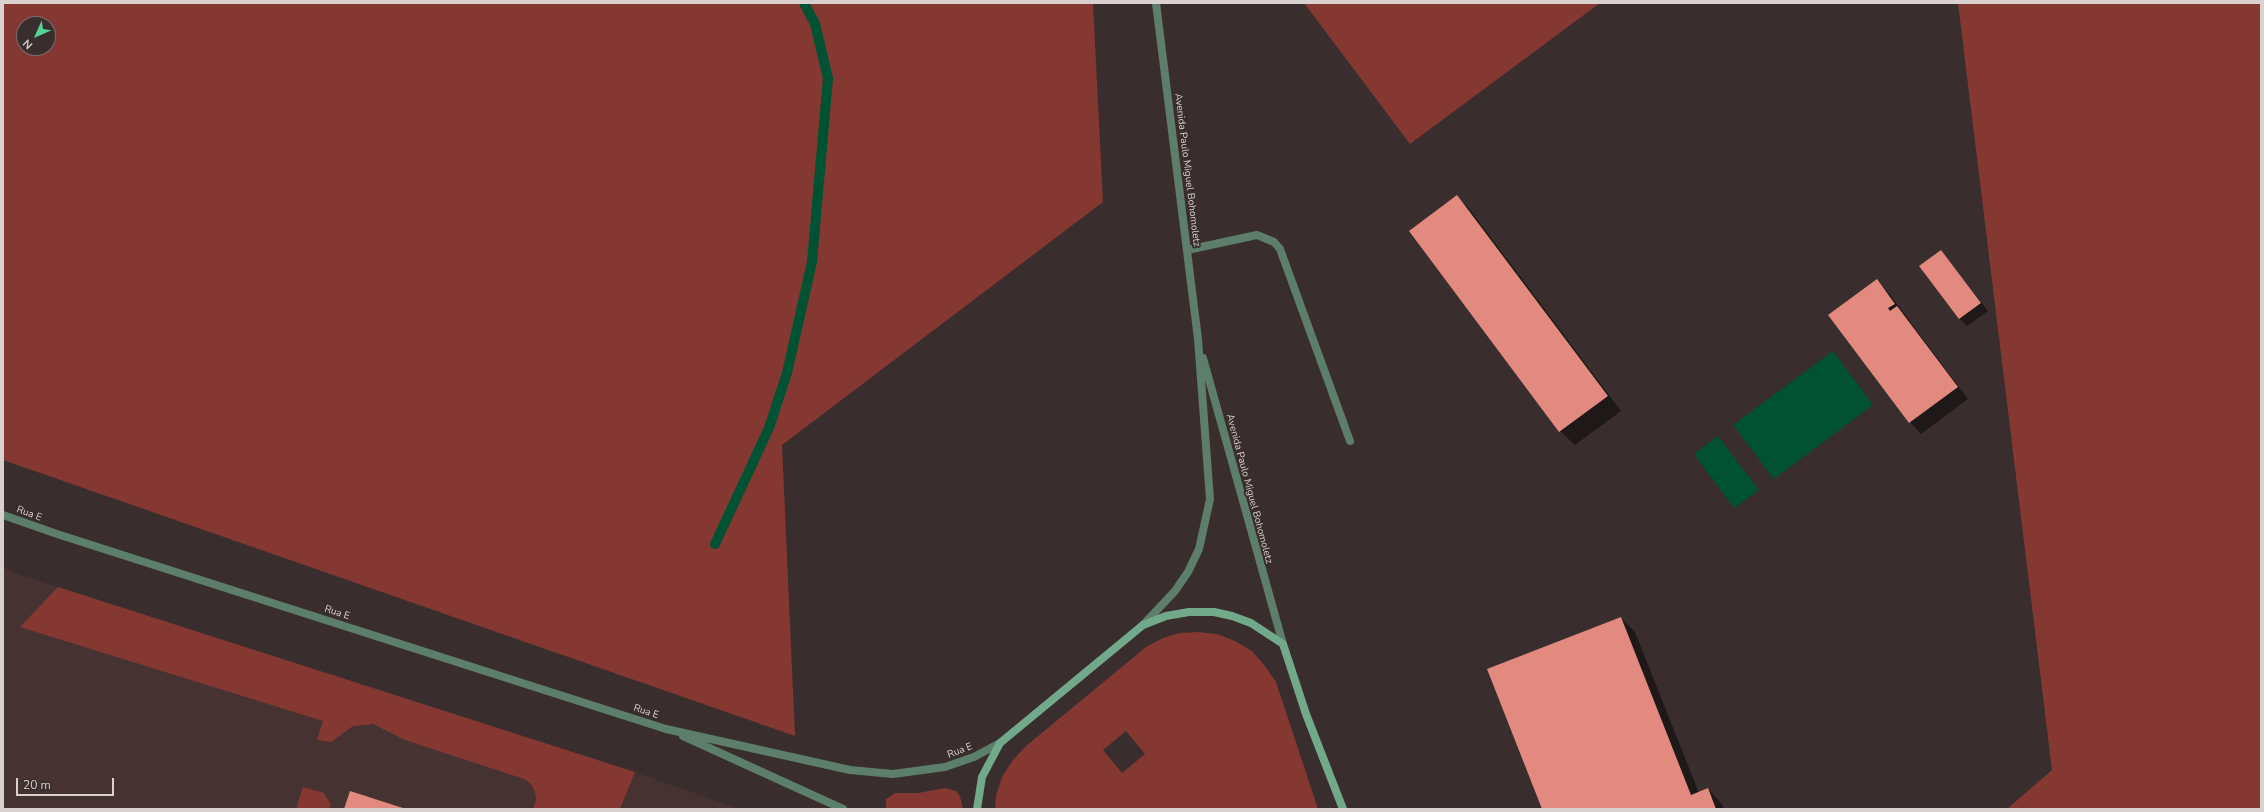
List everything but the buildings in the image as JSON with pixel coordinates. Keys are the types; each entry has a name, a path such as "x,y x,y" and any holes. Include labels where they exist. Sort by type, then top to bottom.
{"street":[{"name":"Avenida Paulo Miguel Bohomoletz","path":"977,809 982,777 1000,743 1143,625 1175,591 1188,572 1199,549 1206,524 1210,499 1198,339 1156,3"},
{"path":"1187,250 1257,235 1266,238 1280,249 1350,441"},
{"name":"Avenida Paulo Miguel Bohomoletz","path":"1198,339 1283,644 1306,714 1343,809"},
{"name":"Rua E","path":"4,517 666,729 850,770 893,774 915,773 945,767 974,757 1000,743"},
{"name":"Avenida Paulo Miguel Bohomoletz","path":"1143,625 1166,616 1189,612 1214,612 1232,616 1251,623 1283,644"},
{"name":"Rua E","path":"666,729 844,809"}],"shaded area":[{"path":"3,3 1093,3 1103,202 782,445 795,736 3,460"},
{"path":"1304,3 1600,3 1410,144"},
{"path":"1958,3 2261,3 2261,809 2007,809 2052,770"},
{"path":"1833,351 1873,405 1774,479 1733,425"},
{"path":"1718,436 1759,490 1734,508 1694,454"},
{"path":"3,568 26,577 635,772 739,809 3,809"},
{"path":"58,587 635,772 620,809 533,809 536,800 535,792 531,784 524,779 405,740 373,724 353,726 331,742 317,740 323,721 20,627"},
{"path":"1198,632 1217,634 1235,641 1252,651 1265,666 1276,682 1318,809 995,809 996,796 1002,777 1013,760 1026,746 1146,647 1163,638 1180,633","holes":["1126,731 1145,754 1122,773 1103,750"]},
{"path":"303,787 324,793 331,805 329,809 296,809"},
{"path":"945,788 956,791 960,796 963,809 886,809 886,799 895,793 918,793"}],"waterway":[{"path":"715,544 769,428 787,373 812,262 828,78 815,24 804,3"}]}
